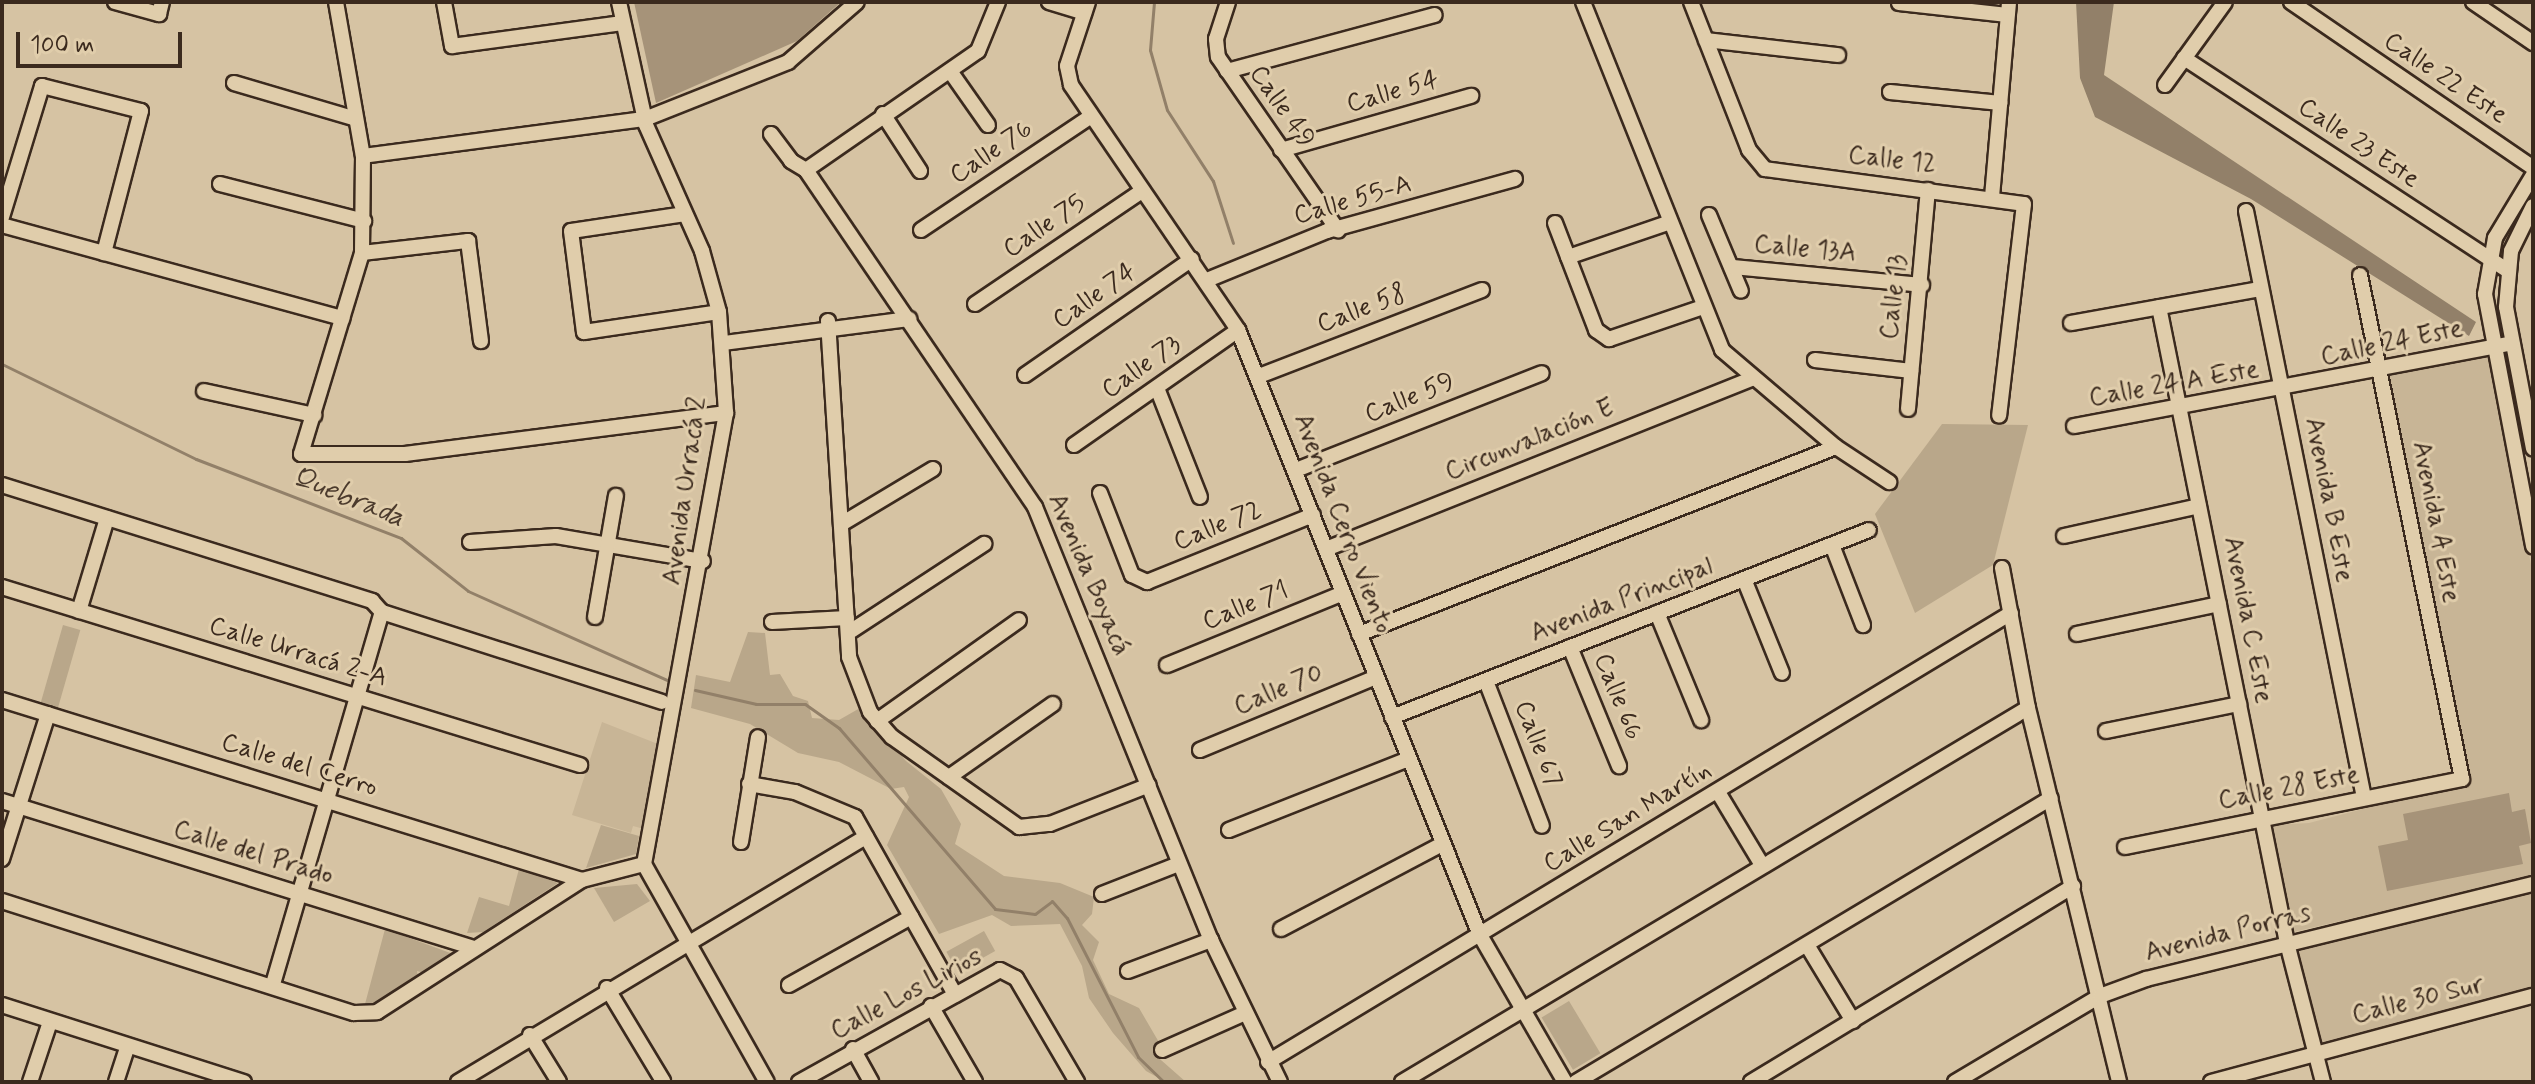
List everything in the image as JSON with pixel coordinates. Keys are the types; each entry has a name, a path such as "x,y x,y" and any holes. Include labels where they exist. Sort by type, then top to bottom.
{"street":[{"path":"115,2 159,14 162,2"},
{"path":"336,2 363,156 362,253 301,454 358,457 726,413"},
{"path":"444,2 452,46 622,23"},
{"name":"Avenida Urracá 2","path":"619,2 645,119 685,214 719,312 724,339 726,413 703,561 644,864"},
{"path":"363,156 645,119 788,62 857,2"},
{"path":"806,170 986,43 998,2"},
{"path":"1049,2 1086,7"},
{"name":"Calle 49","path":"1228,2 1216,39 1227,71 1338,230"},
{"path":"1583,2 1722,350 1836,447 1889,482"},
{"path":"1691,2 1706,40 1838,55"},
{"path":"2165,85 2225,2"},
{"name":"Calle 22 Este","path":"2291,2 2533,168"},
{"path":"2473,2 2533,43"},
{"path":"1899,3 2008,9 1992,197"},
{"name":"Avenida Cerro Viento","path":"1086,7 1068,76 1091,116 1207,280 1238,330 1259,376 1480,935 1565,1082"},
{"path":"1227,71 1435,15"},
{"name":"Calle 12","path":"1706,40 1757,162 1774,173 1992,197 2024,204 1999,416"},
{"name":"Calle 23 Este","path":"2184,58 2507,270"},
{"path":"950,71 988,125"},
{"path":"234,83 356,119"},
{"path":"2,217 42,86 141,111 104,253"},
{"path":"1890,92 2000,103"},
{"name":"Calle 54","path":"1281,150 1471,96"},
{"path":"883,114 920,171"},
{"name":"Calle 76","path":"921,230 1091,116"},
{"name":"Avenida Boyacá","path":"771,134 791,161 806,170 907,315 1041,519 1211,940 1243,1014 1280,1082"},
{"path":"2533,175 2489,259 2485,294 2492,348 2533,546"},
{"name":"Calle 55-A","path":"1207,280 1251,258 1515,179"},
{"path":"220,184 364,221"},
{"name":"Calle 13","path":"1908,409 1922,285 1928,190"},
{"name":"Calle 75","path":"975,304 1142,191"},
{"path":"2533,206 2507,270 2512,343 2533,448"},
{"name":"Avenida B Este","path":"2246,211 2364,798"},
{"path":"685,214 571,231 584,332 719,312"},
{"path":"1709,215 1741,291"},
{"path":"1568,257 1670,222"},
{"path":"1555,223 1596,330 1609,339 1703,307"},
{"path":"2,225 343,318"},
{"path":"362,253 468,241 481,341"},
{"name":"Calle 74","path":"1025,375 1192,259"},
{"name":"Calle 13A","path":"1732,267 1922,285"},
{"name":"Avenida A Este","path":"2360,275 2462,779"},
{"path":"2071,323 2260,289"},
{"name":"Calle 58","path":"1259,376 1482,290"},
{"name":"Avenida C Este","path":"2159,307 2287,943 2323,1082"},
{"path":"724,339 907,315"},
{"path":"829,326 848,625 857,688 877,721 1004,818 1034,829 1149,785"},
{"name":"Calle 73","path":"1074,445 1238,330"},
{"name":"Calle 24 Este","path":"2282,390 2512,343"},
{"path":"1815,360 1911,371"},
{"name":"Calle 59","path":"1296,470 1542,373"},
{"name":"Circunvalación E","path":"1326,549 1753,378"},
{"path":"1157,388 1200,497"},
{"name":"Calle 24 A Este","path":"2074,426 2282,390"},
{"path":"204,391 314,415"},
{"path":"1359,634 1836,447"},
{"path":"843,523 933,469"},
{"path":"2,485 372,601 382,612 662,702"},
{"name":"Calle 72","path":"1100,493 1132,575 1140,580 1313,515"},
{"path":"595,617 616,496"},
{"path":"2064,536 2199,506"},
{"path":"79,611 107,518"},
{"name":"Avenida Principal","path":"1392,717 1869,530"},
{"path":"470,542 556,536 703,561"},
{"path":"772,622 848,625 984,544"},
{"path":"1832,545 1863,625"},
{"path":"2002,568 2028,708 2119,1082"},
{"path":"1744,579 1782,673"},
{"name":"Calle Urracá 2-A","path":"2,587 580,765"},
{"name":"Calle 71","path":"1167,665 1343,593"},
{"path":"2077,634 2219,604"},
{"path":"273,984 330,801 382,612"},
{"path":"1657,613 1701,720"},
{"name":"Calle San Martín","path":"1268,1062 2011,613"},
{"path":"877,721 1019,620"},
{"name":"Calle 66","path":"1570,647 1619,766"},
{"name":"Calle 70","path":"1200,750 1376,677"},
{"name":"Calle 67","path":"1486,681 1542,826"},
{"name":"Calle del Cerro","path":"2,700 582,880"},
{"path":"949,777 1053,704"},
{"path":"2106,731 2239,704"},
{"path":"1402,1082 2028,708"},
{"path":"2,859 48,714"},
{"path":"741,842 758,737"},
{"path":"1229,830 1408,759"},
{"name":"Calle 28 Este","path":"2125,847 2462,779"},
{"path":"749,784 795,792 845,813 866,837 954,993"},
{"path":"1718,792 1762,865"},
{"path":"1576,1082 2051,798"},
{"name":"Calle del Prado","path":"2,801 474,948"},
{"path":"458,1082 607,988 866,837"},
{"path":"1281,929 1442,844"},
{"path":"2,901 273,984 354,1013 377,1012 582,880 644,864 767,1082"},
{"path":"1102,894 1179,864"},
{"name":"Avenida Porras","path":"1955,1082 2100,996 2287,943 2533,884"},
{"path":"1751,1082 2073,886"},
{"path":"789,985 911,917"},
{"path":"1128,971 1211,940"},
{"path":"1807,945 1853,1021"},
{"name":"Calle Los Lirios","path":"799,1082 993,972 1012,973 1077,1082"},
{"path":"607,988 663,1081"},
{"name":"Calle 30 Sur","path":"2211,1082 2533,996"},
{"path":"2,1005 206,1076 244,1082"},
{"path":"931,1006 975,1082"},
{"path":"1162,1050 1243,1014"},
{"path":"30,1082 50,1022"},
{"path":"530,1035 559,1082"},
{"path":"116,1082 127,1048"},
{"path":"853,1049 871,1082"}],"shaded area":[{"path":"2076,2 2114,2 2104,75 2476,322 2469,336 2251,199 2095,117 2080,78"},
{"path":"2488,355 2533,574 2533,876 2293,932 2270,825 2309,823 2471,781 2389,374"},
{"path":"1942,424 2028,425 1993,565 1915,613 1875,514"},
{"path":"63,625 80,630 57,710 40,705"},
{"path":"748,632 765,633 770,675 780,674 793,696 808,701 812,718 839,720 860,708 906,761 941,789 961,824 955,844 1004,876 1060,883 1094,897 1092,914 1082,925 1099,942 1093,960 1109,994 1139,1008 1160,1044 1153,1053 1186,1082 1166,1082 1146,1071 1113,1033 1089,998 1082,966 1060,924 1011,926 992,915 939,934 887,845 909,797 904,787 891,789 839,762 798,753 750,724 691,708 696,675 730,682"},
{"path":"602,722 663,746 644,829 633,826 631,833 572,815"},
{"path":"601,825 639,836 636,854 586,868"},
{"path":"519,869 558,883 483,932 467,933 479,897 509,906"},
{"path":"637,884 650,901 614,922 594,888"},
{"path":"2533,892 2533,988 2319,1043 2296,947"},
{"path":"385,929 453,954 424,973 417,971 418,977 378,1003 365,1004"},
{"path":"984,931 995,951 958,972 946,952"},
{"path":"1569,1001 1600,1053 1573,1070 1542,1017"}],"building":[{"path":"634,2 841,2 797,41 656,103"},
{"path":"2509,793 2512,812 2525,809 2531,843 2519,846 2523,864 2387,891 2378,846 2408,840 2403,814"}],"waterway":[{"path":"1154,2 1150,50 1167,110 1213,181 1233,243"},
{"name":"Quebrada","path":"2,364 196,459 401,538 468,591 671,682"},
{"path":"695,690 756,704 805,704 839,728 995,909 1035,914 1052,901 1067,918 1138,1057 1164,1082"}]}
